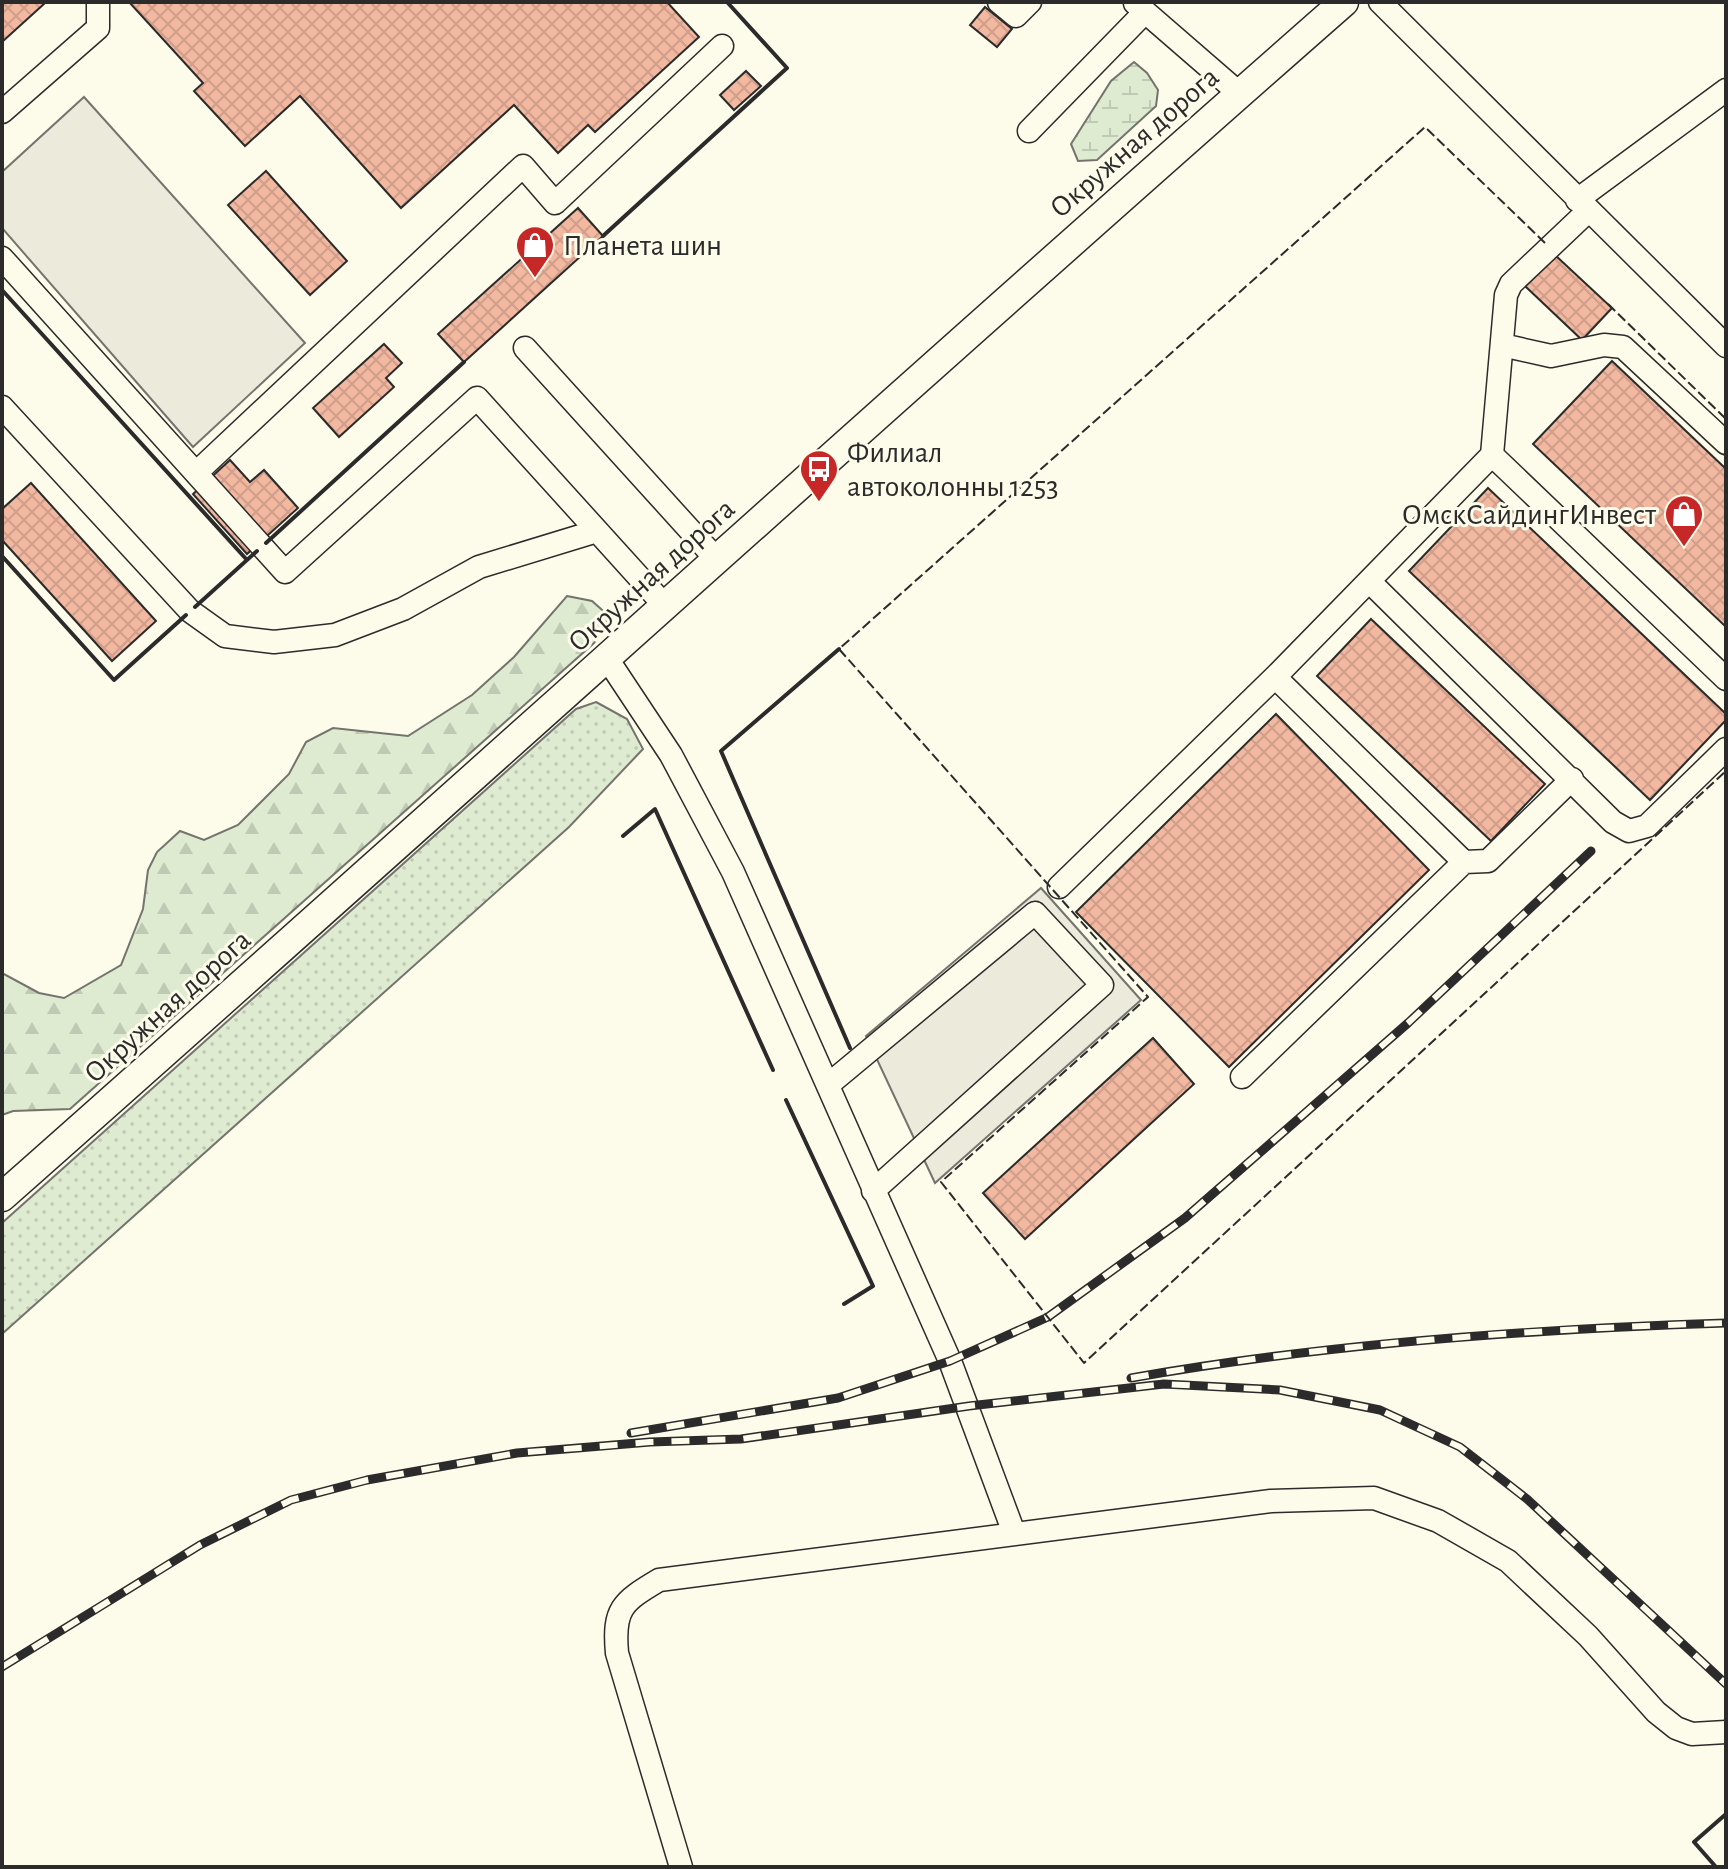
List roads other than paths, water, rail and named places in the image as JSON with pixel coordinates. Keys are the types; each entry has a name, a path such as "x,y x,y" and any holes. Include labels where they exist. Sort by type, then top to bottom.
{"main road":[{"name":"Окружная дорога","path":"2,1197 608,660 868,422 1344,2"}],"street":[{"path":"2,112 98,28 98,2"},
{"path":"999,2 1016,16 1030,2"},
{"path":"1380,2 1726,346"},
{"path":"1029,131 1140,7 1240,94"},
{"path":"196,473 523,166 555,203 722,46"},
{"path":"1059,887 1275,677 1492,455 1511,284 1582,205 1726,90"},
{"path":"2,258 285,572 477,398 666,607"},
{"path":"1502,345 1551,356 1604,345 1623,347 1726,443"},
{"path":"525,348 718,561"},
{"path":"2,407 190,611 225,636 274,642 335,635 403,609 479,567 597,531"},
{"path":"1492,455 1726,679"},
{"path":"1370,582 1613,822 1629,831 1647,826 1726,749"},
{"path":"608,660 671,755 733,872 969,1406 1014,1533"},
{"path":"1275,677 1464,862"},
{"path":"1242,1077 1464,862 1488,861 1572,779"},
{"path":"828,1085 1035,913 1102,985 873,1191"},
{"path":"681,1867 617,1653 614,1624 626,1600 659,1580 1014,1533 1271,1501 1374,1498 1438,1521 1508,1561 1588,1636 1656,1712 1676,1728 1692,1734 1726,1732"}],"railway":[{"path":"631,1433 838,1398 950,1361 1048,1317 1185,1218 1408,1023 1591,851"},
{"path":"1131,1378 1278,1356 1427,1340 1578,1329 1726,1323"},
{"path":"2,1667 200,1545 291,1500 367,1480 517,1453 650,1442 741,1439 969,1406 1164,1384 1280,1390 1380,1410 1460,1447 1527,1499 1726,1684"}],"place":[{"name":"Планета шин","path":"535,279"},
{"name":"Филиал автоколонны 1253","path":"819,503"},
{"name":"ОмскСайдингИнвест","path":"1684,548"}]}
